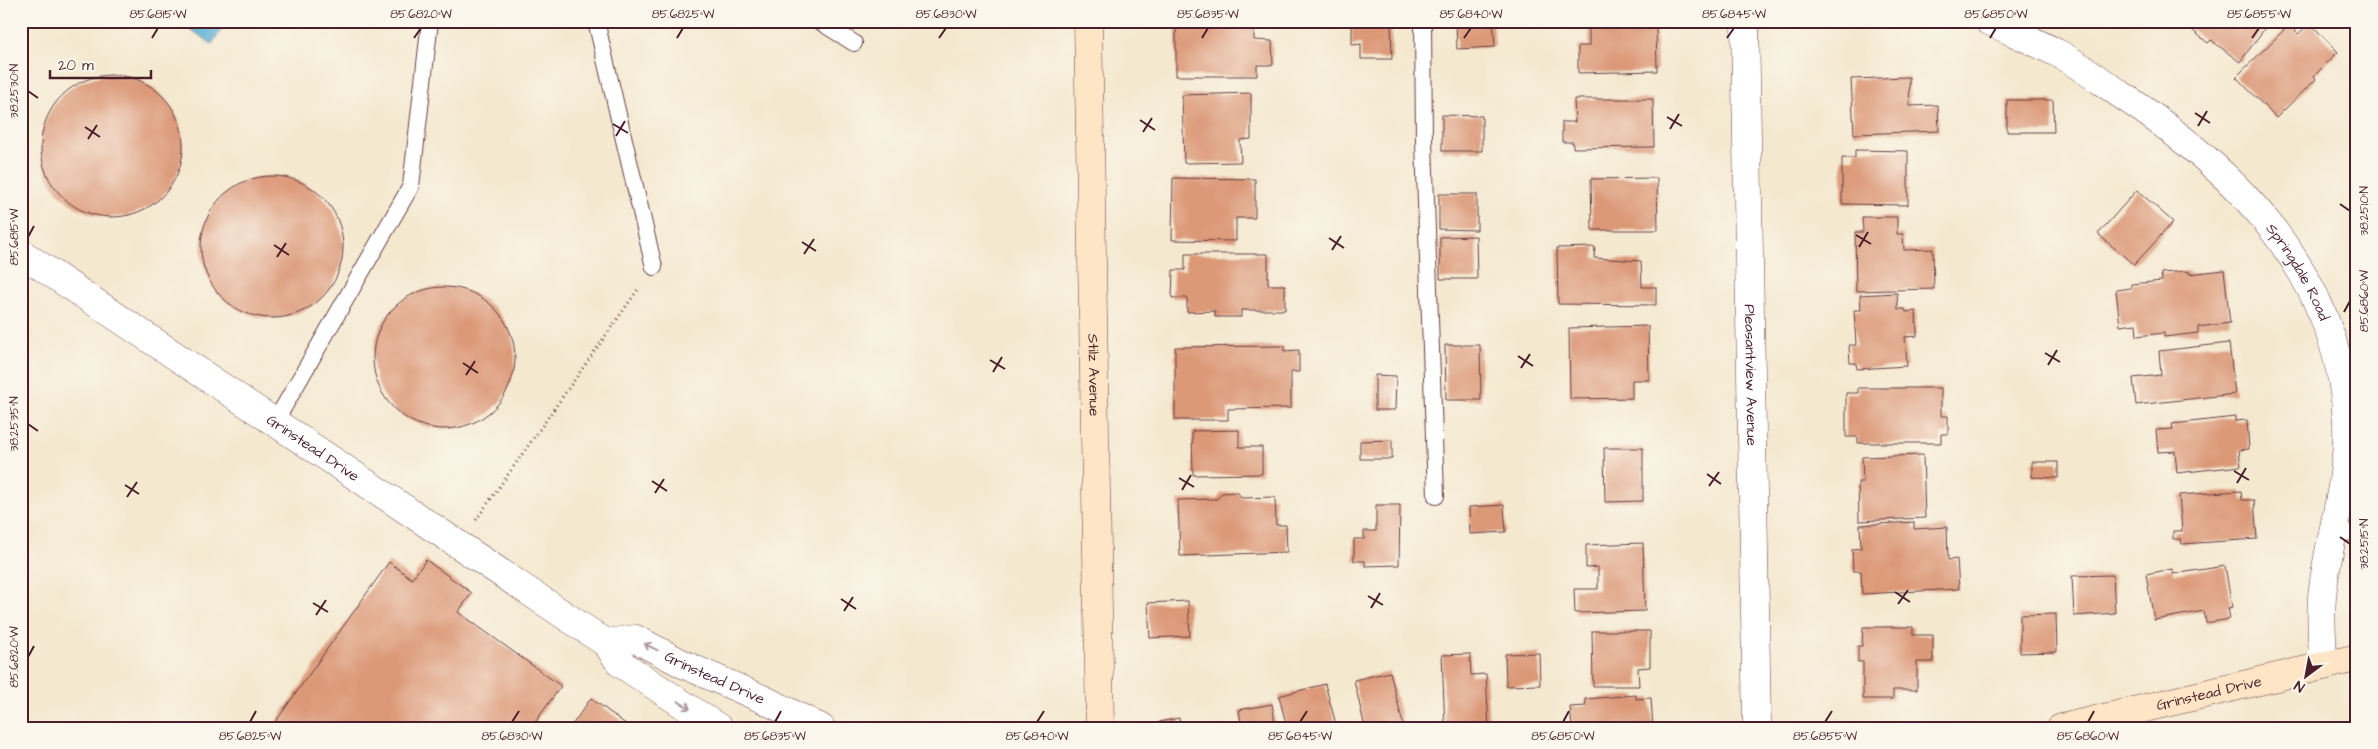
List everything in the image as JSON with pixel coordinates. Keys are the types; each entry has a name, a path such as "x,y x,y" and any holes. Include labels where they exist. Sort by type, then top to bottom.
{"street":[{"name":"Stilz Avenue","path":"1088,21 1100,728"},
{"name":"Pleasantview Avenue","path":"1745,21 1757,728"},
{"name":"Springdale Road","path":"1989,21 2060,54 2156,118 2203,156 2245,195 2292,254 2313,292 2336,351 2344,387 2347,424 2345,532 2322,590 2323,666"},
{"name":"Grinstead Drive","path":"21,253 606,643 620,663 719,728"},
{"name":"Grinstead Drive","path":"606,643 636,639 684,664 767,701 821,728"},
{"name":"Grinstead Drive","path":"2072,726 2357,658"}],"lane":[{"path":"275,422 411,186 430,21"},
{"path":"596,21 654,267"},
{"path":"819,21 854,43"},
{"path":"1423,21 1425,152 1436,496"}],"path":[{"path":"459,545 654,267"}],"water":[{"path":"178,21 227,21 212,44"}],"building":[{"path":"1352,21 1391,21 1392,59 1361,59 1361,44 1352,45"},
{"path":"1456,21 1493,21 1495,47 1457,49"},
{"path":"2188,21 2270,21 2240,62 2211,40 2208,43 2187,26 2190,22"},
{"path":"1176,23 1254,23 1254,40 1272,41 1273,65 1257,65 1257,76 1176,76"},
{"path":"1656,23 1657,71 1578,73 1578,46 1589,46 1589,25"},
{"path":"2310,23 2338,52 2314,76 2316,79 2276,118 2236,77 2289,25 2298,34"},
{"path":"112,75 139,81 151,87 162,96 171,107 177,119 183,146 177,173 171,185 162,196 151,205 139,211 112,217 85,211 73,205 62,196 53,185 47,173 41,146 47,119 53,107 62,96 73,87 85,81"},
{"path":"1909,77 1910,106 1938,105 1939,131 1854,134 1851,79"},
{"path":"1251,93 1251,139 1240,140 1241,162 1184,163 1182,95"},
{"path":"1574,99 1653,99 1654,147 1573,148 1573,142 1562,142 1562,122 1575,122"},
{"path":"2007,100 2053,100 2054,132 2007,132"},
{"path":"1442,115 1482,116 1482,151 1442,151"},
{"path":"1855,150 1908,151 1908,205 1842,204 1842,158 1855,158"},
{"path":"272,176 299,182 311,188 322,197 331,208 337,220 343,247 337,274 331,286 322,297 311,306 299,312 272,318 245,312 233,306 222,297 213,286 207,274 201,247 207,220 213,208 222,197 233,188 245,182"},
{"path":"1173,178 1255,179 1255,218 1236,218 1236,241 1172,240"},
{"path":"1657,178 1658,230 1592,230 1591,179"},
{"path":"2137,190 2173,222 2134,265 2098,234"},
{"path":"1439,194 1477,194 1477,230 1439,229"},
{"path":"1862,217 1897,217 1897,234 1903,234 1904,250 1933,249 1934,289 1856,291 1855,232 1863,232"},
{"path":"1476,236 1477,279 1440,279 1440,237"},
{"path":"1595,247 1594,258 1641,261 1642,287 1656,287 1656,305 1558,304 1557,248"},
{"path":"1185,254 1268,254 1268,285 1285,285 1285,310 1241,310 1241,317 1215,317 1215,311 1187,312 1187,298 1172,298 1173,270 1185,270"},
{"path":"2224,270 2230,323 2198,327 2198,333 2164,337 2164,333 2137,336 2136,324 2120,326 2116,290 2131,288 2131,284 2162,281 2161,273 2189,271 2189,274"},
{"path":"444,287 471,293 483,299 494,308 503,319 509,331 515,358 509,385 503,397 494,408 483,417 471,423 444,429 417,423 405,417 394,408 385,397 379,385 373,358 379,331 385,319 394,308 405,299 417,293"},
{"path":"1897,293 1898,309 1905,309 1906,312 1916,311 1917,336 1905,337 1907,366 1857,369 1856,363 1850,363 1849,345 1856,345 1854,310 1861,310 1860,295"},
{"path":"1648,326 1649,380 1632,380 1632,398 1570,399 1569,328"},
{"path":"2229,343 2235,394 2136,405 2133,378 2161,375 2159,351"},
{"path":"1445,345 1480,345 1481,400 1446,400"},
{"path":"1284,346 1284,351 1299,350 1299,372 1291,372 1291,408 1228,409 1228,420 1175,420 1175,347"},
{"path":"1375,375 1396,376 1395,410 1375,410"},
{"path":"1858,388 1941,388 1941,416 1948,416 1948,434 1941,434 1941,443 1858,443 1858,437 1846,437 1846,393 1858,393"},
{"path":"2235,417 2235,421 2247,420 2249,449 2239,450 2241,466 2177,473 2175,451 2158,452 2156,430 2173,429 2172,424"},
{"path":"1239,430 1239,447 1262,447 1262,474 1193,475 1192,431"},
{"path":"1392,440 1392,459 1360,459 1360,441"},
{"path":"1604,448 1643,448 1643,501 1605,502"},
{"path":"1923,455 1925,518 1859,521 1858,482 1863,482 1862,457"},
{"path":"2032,462 2058,462 2058,478 2032,477"},
{"path":"2241,491 2242,500 2254,500 2257,539 2182,544 2181,539 2173,539 2173,531 2182,531 2179,495"},
{"path":"1237,492 1242,498 1275,497 1276,525 1286,525 1287,552 1180,556 1178,500 1217,499 1222,493"},
{"path":"1376,505 1400,505 1399,565 1365,566 1365,561 1354,561 1354,539 1364,539 1364,531 1376,531"},
{"path":"1504,505 1506,532 1470,534 1469,507"},
{"path":"1914,522 1914,529 1947,527 1948,560 1957,559 1959,589 1862,594 1861,571 1853,571 1852,549 1861,548 1860,525"},
{"path":"1643,543 1645,611 1575,613 1574,589 1598,589 1598,567 1586,568 1586,545"},
{"path":"426,560 472,593 458,612 561,686 531,728 271,728 389,562 412,579"},
{"path":"2225,566 2232,607 2228,608 2230,619 2206,623 2204,611 2154,620 2146,574 2172,569 2173,574"},
{"path":"2113,575 2115,613 2074,616 2072,576"},
{"path":"1188,601 1190,636 1150,638 1148,603"},
{"path":"2056,614 2057,652 2020,653 2020,615"},
{"path":"1863,627 1913,627 1913,635 1933,635 1933,662 1917,662 1917,690 1893,690 1893,699 1863,699 1863,662 1858,662 1858,646 1862,646"},
{"path":"1592,631 1650,631 1650,667 1638,668 1639,686 1593,686"},
{"path":"1539,653 1540,685 1506,686 1505,654"},
{"path":"1470,654 1471,675 1486,674 1489,728 1445,728 1442,655"},
{"path":"1390,672 1404,728 1365,728 1354,680"},
{"path":"1325,684 1337,728 1287,728 1279,696"},
{"path":"1636,695 1636,699 1651,698 1653,728 1572,728 1570,707 1586,706 1585,699"},
{"path":"592,699 631,728 570,728"},
{"path":"1272,704 1276,728 1242,728 1239,710"},
{"path":"1179,718 1181,728 1160,728 1159,722"}]}
